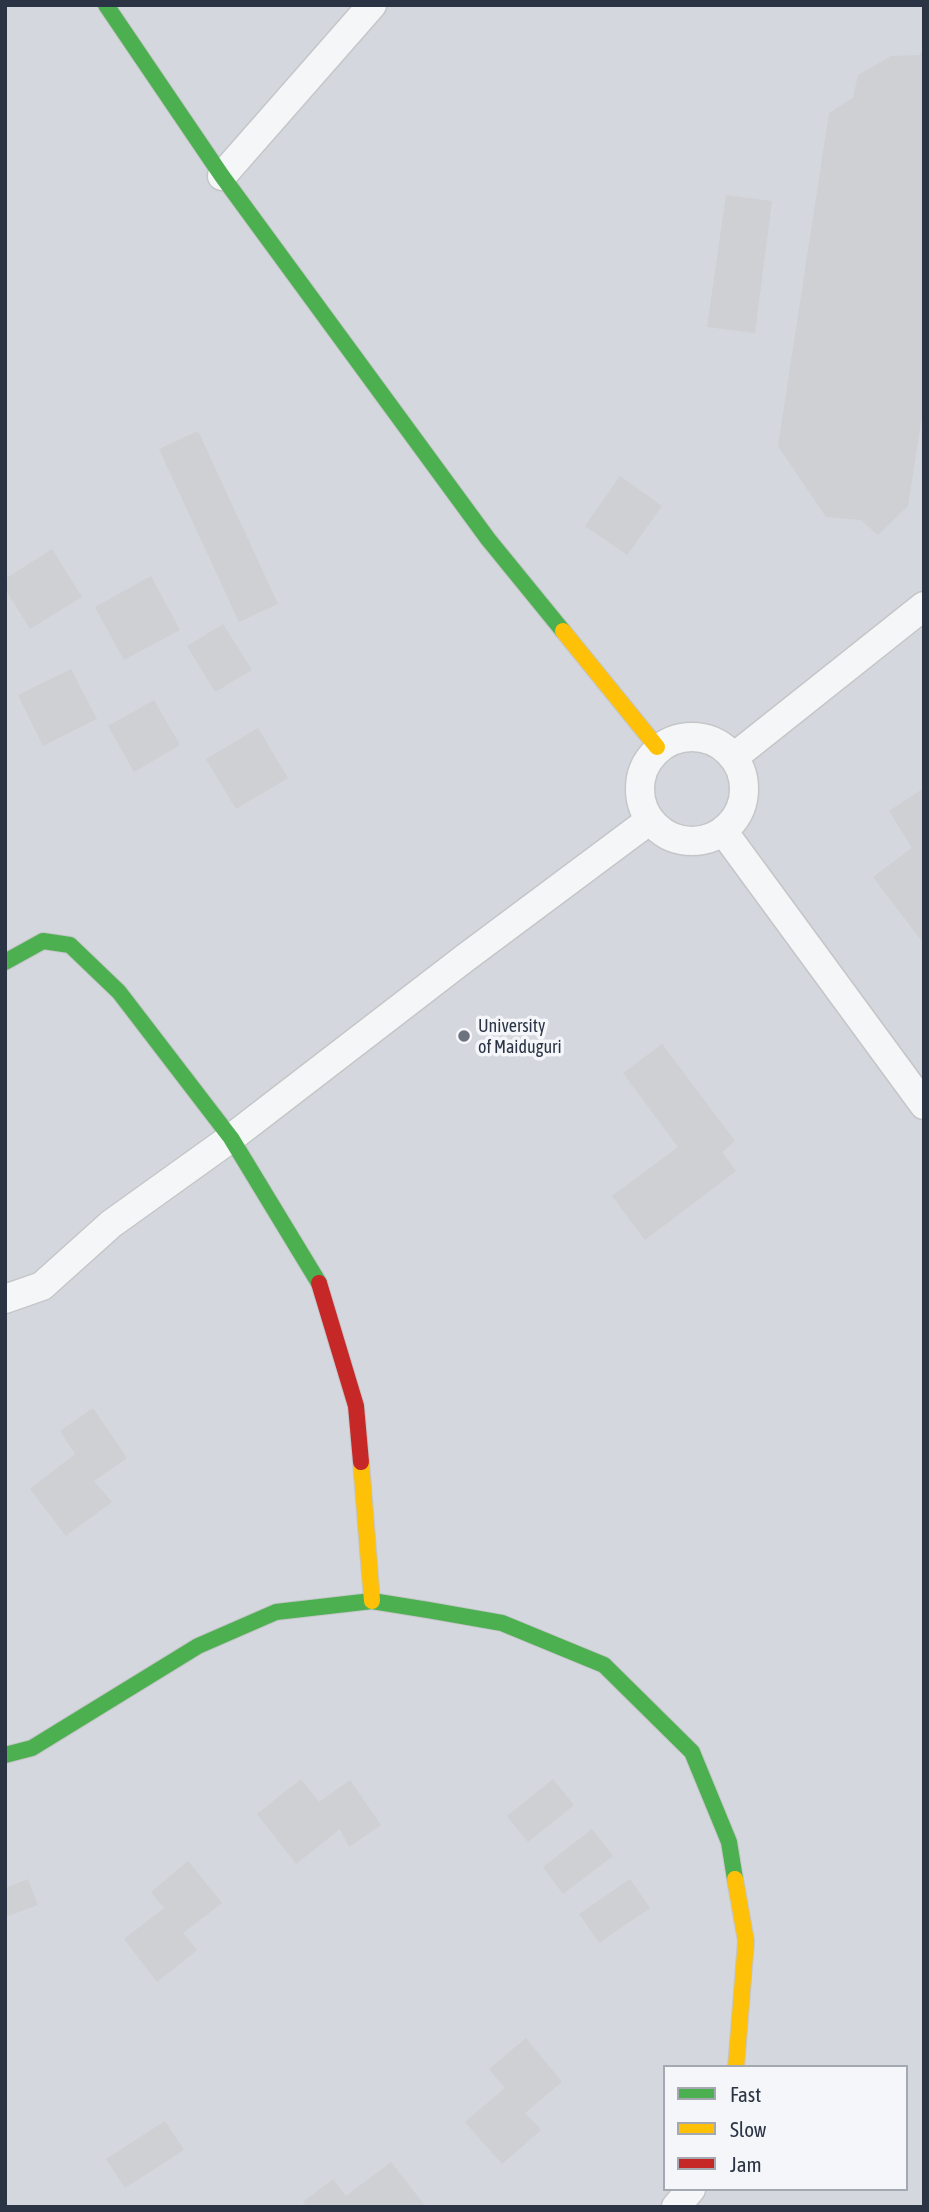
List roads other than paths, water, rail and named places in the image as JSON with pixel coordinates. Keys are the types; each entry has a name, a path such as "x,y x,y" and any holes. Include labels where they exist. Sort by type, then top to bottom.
{"street":[{"path":"106,5 222,176 488,539 657,747"},
{"path":"222,176 372,5"},
{"path":"734,757 924,606"},
{"path":"699,737 719,743 734,757 743,776 744,796 737,815 723,831 705,839 684,841 665,834 650,820 640,802 639,782 657,747 679,738 699,737"},
{"path":"5,1298 42,1286 111,1224 231,1138 650,820"},
{"path":"723,831 924,1105"},
{"path":"5,962 43,941 71,945 120,992 231,1138 318,1278 356,1406 372,1601"},
{"path":"5,1755 33,1748 198,1646 276,1612 372,1601 502,1623 604,1665 692,1752 729,1842 746,1941 736,2065"},
{"path":"676,2207 689,2191"}],"place":[{"name":"University of Maiduguri","path":"464,1036"}]}
